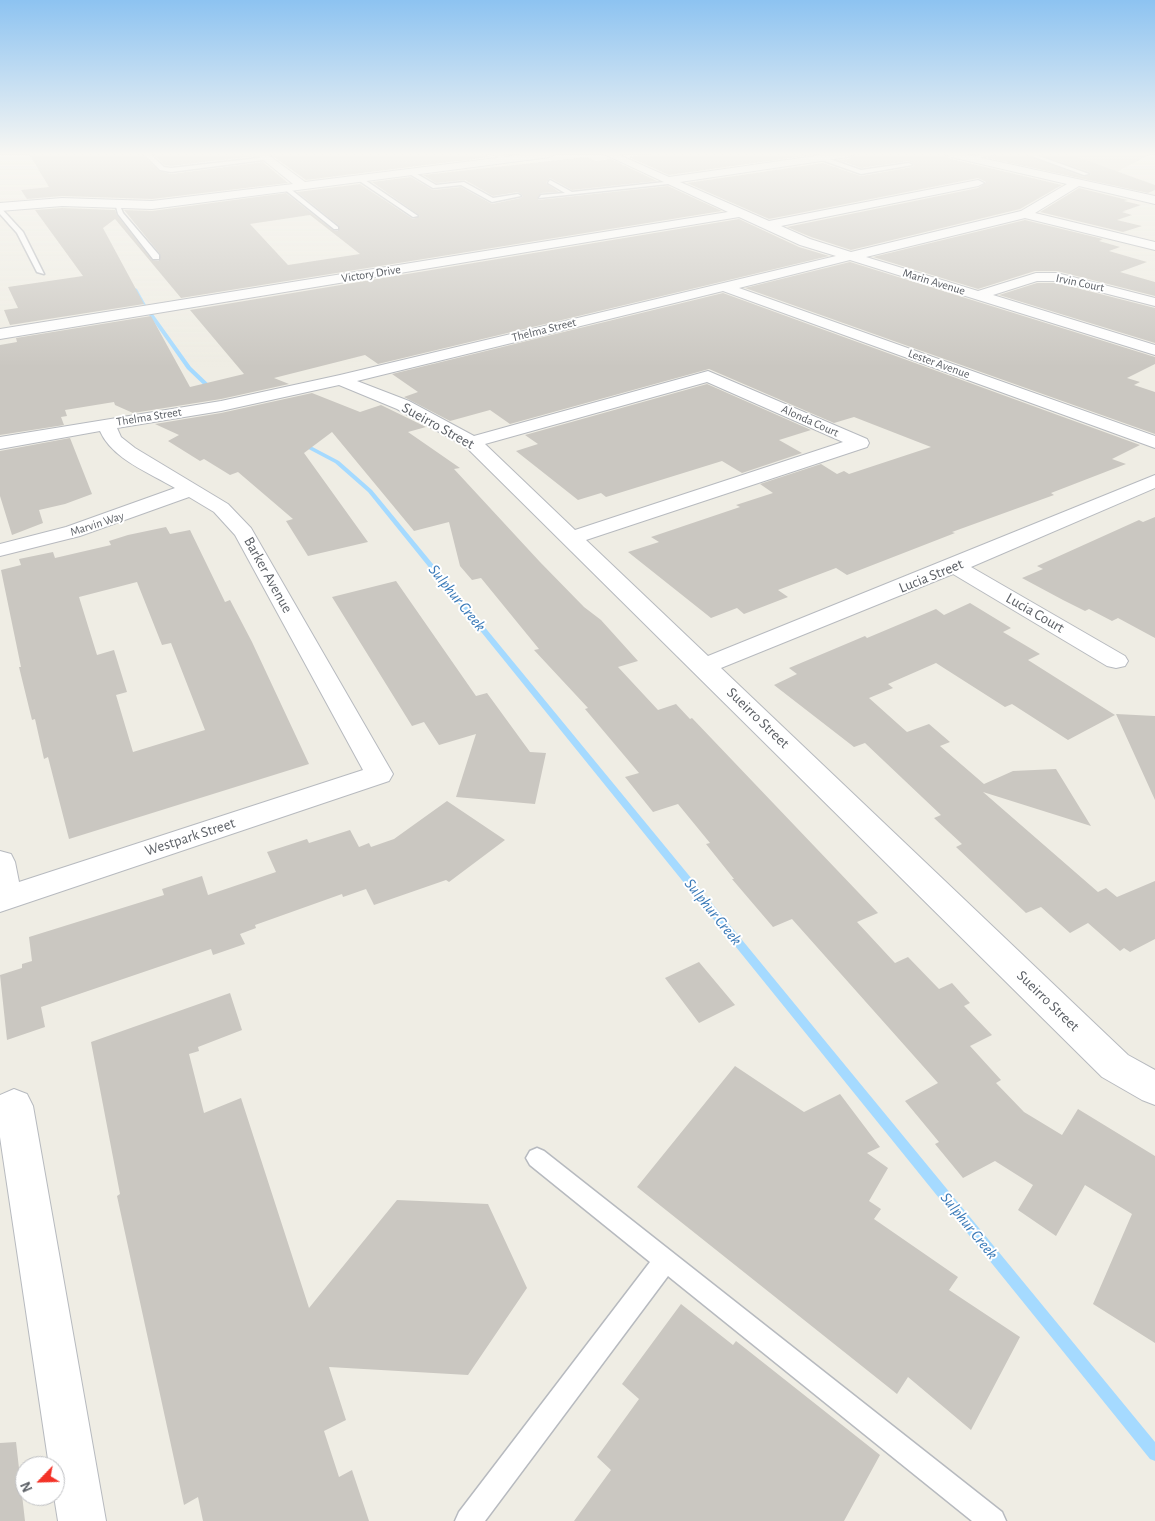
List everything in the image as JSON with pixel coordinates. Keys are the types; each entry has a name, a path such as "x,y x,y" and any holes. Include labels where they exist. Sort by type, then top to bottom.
{"street":[{"name":"Victory Drive","path":"0,334 669,225"},
{"name":"Marin Avenue","path":"769,225 805,242 1154,349"},
{"name":"Thelma Street","path":"0,443 221,406 340,380 979,225"},
{"path":"1070,225 1155,246"},
{"name":"Irvin Court","path":"977,296 1036,277 1057,276 1155,302"},
{"name":"Lester Avenue","path":"724,287 1155,442"},
{"name":"Alonda Court","path":"472,442 708,376 860,443 572,538"},
{"name":"Sueirro Street","path":"340,380 404,405 472,442 1115,1066 1155,1089"},
{"name":"Barker Avenue","path":"106,424 113,440 128,452 221,508 244,532 379,774"},
{"name":"Lucia Street","path":"704,666 954,566 1155,481"},
{"name":"Marvin Way","path":"0,550 73,532 192,489"},
{"name":"Lucia Court","path":"954,566 1116,660"},
{"name":"Westpark Street","path":"4,899 379,774"},
{"path":"0,862 4,899"},
{"path":"0,1112 14,1106 82,1521"}],"lane":[{"path":"12,225 20,232 41,272"},
{"path":"130,225 156,257"},
{"path":"332,225 336,228"},
{"path":"537,1158 991,1520"},
{"path":"468,1521 666,1260"}],"building":[{"path":"46,225 107,225 103,228 144,304 10,325 4,310 18,308 8,287 83,276"},
{"path":"120,225 125,225 152,260 159,261 160,254 136,225 251,225 288,265 360,254 323,225 338,231 338,225 635,225 181,298"},
{"path":"703,225 752,225 799,247 829,256 378,364 365,355 274,378 289,384 221,399 133,413 115,405 114,402 65,410 67,416 61,417 64,425 0,435 0,345 17,342 16,338 151,316 190,387 244,374 190,310"},
{"path":"797,225 954,225 851,250 787,227"},
{"path":"1005,225 1045,225 1103,239 1099,241 1120,247 1109,251 1147,262 1120,272 1155,282 1155,296 1057,271 1035,271 978,289 873,257"},
{"path":"1094,225 1142,226 1123,232"},
{"path":"850,262 1155,357 1155,364 1127,378 1140,382 1134,385 1155,392 1155,434 745,288"},
{"path":"1037,283 1057,283 1155,308 1155,343 999,295"},
{"path":"723,293 1140,445 1112,459 1126,464 1051,493 1054,495 952,532 955,533 847,575 836,568 778,590 788,597 744,614 737,608 711,618 628,552 659,542 651,537 740,507 736,505 773,493 760,484 821,464 837,474 844,471 849,474 931,447 854,417 834,423 709,369 510,424 490,410 450,421 404,397 418,392 392,374"},
{"path":"707,384 811,430 779,440 802,453 742,473 722,461 606,497 601,493 578,500 516,451 538,444 525,435"},
{"path":"312,393 360,412 381,405 426,427 408,432 460,468 454,469 540,562 584,607 601,620 638,661 618,667 658,710 676,704 690,719 692,718 878,913 857,922 895,963 908,957 939,989 952,983 970,1003 964,1006 992,1035 970,1046 1001,1080 996,1083 1024,1112 1062,1135 1078,1109 1155,1156 1155,1343 1093,1304 1132,1214 1085,1185 1056,1236 1018,1210 1033,1185 995,1161 963,1178 935,1144 939,1142 905,1101 938,1083 792,919 773,927 732,879 734,879 706,844 710,843 678,804 653,812 625,777 639,773 585,709 588,708 534,650 539,649 481,578 472,580 460,566 449,522 414,531 332,432 304,453 368,542 308,556 286,521 293,519 238,472 230,475 204,459 200,461 168,441 179,435 155,424 221,413"},
{"path":"70,438 92,494 65,504 39,510 43,523 12,535 0,496 0,451"},
{"path":"1155,517 1155,638 1118,618 1112,621 1089,609 1085,611 1022,578 1043,569 1037,566 1139,520 1143,522"},
{"path":"166,527 170,534 190,530 225,602 230,600 252,642 309,764 69,839 48,757 44,759 35,719 32,720 19,667 21,667 1,570 21,565 19,559 53,552 55,558 111,545 109,541","holes":["137,582 162,645 171,643 205,730 133,752 116,695 127,692 114,650 97,655 79,597"]},
{"path":"396,581 476,696 487,693 530,752 546,753 535,804 456,797 476,734 439,745 424,722 412,726 332,597"},
{"path":"970,603 1011,628 1003,632 1040,654 1028,660 1115,715 1068,740 1012,704 1005,707 936,663 888,684 893,688 869,698 907,732 929,724 950,742 940,746 984,784 1013,771 1056,769 1091,826 983,792 1098,892 1106,888 1117,897 1155,881 1155,939 1130,952 1124,948 1120,951 1088,923 1070,933 1041,907 1026,913 956,847 962,844 934,818 941,815 865,743 854,747 774,685 797,674 789,668 865,636 867,638 936,609 944,615"},
{"path":"1116,714 1155,716 1155,800"},
{"path":"447,801 505,840 449,882 446,880 374,905 366,889 343,897 342,894 255,925 256,928 240,934 245,944 213,955 211,949 41,1007 45,1027 7,1040 0,975 22,968 22,964 32,961 29,937 164,895 162,889 202,876 208,895 276,872 267,852 307,839 309,843 350,830 359,847 369,843 371,847 394,839"},
{"path":"699,962 735,1005 699,1023 665,978"},
{"path":"230,993 242,1030 198,1047 199,1051 189,1054 204,1113 241,1098 309,1308 397,1200 488,1204 527,1288 468,1375 329,1367 346,1420 324,1431 339,1477 352,1470 369,1521 203,1521 198,1497 184,1505 117,1196 120,1194 91,1042"},
{"path":"735,1066 804,1112 840,1094 880,1147 867,1153 888,1168 869,1201 881,1209 874,1219 958,1277 949,1290 1020,1337 971,1430 908,1377 897,1394 637,1187"},
{"path":"681,1304 733,1345 736,1341 880,1455 844,1521 574,1521 611,1470 597,1457 639,1399 622,1384"},
{"path":"16,1442 18,1456 15,1456 15,1506 23,1506 25,1521 0,1521 0,1443"}],"waterway":[{"name":"Sulphur Creek","path":"135,289 144,304"},
{"name":"Sulphur Creek","path":"151,315 189,368 212,390"},
{"name":"Sulphur Creek","path":"301,443 337,462 370,491 1155,1454"}]}
